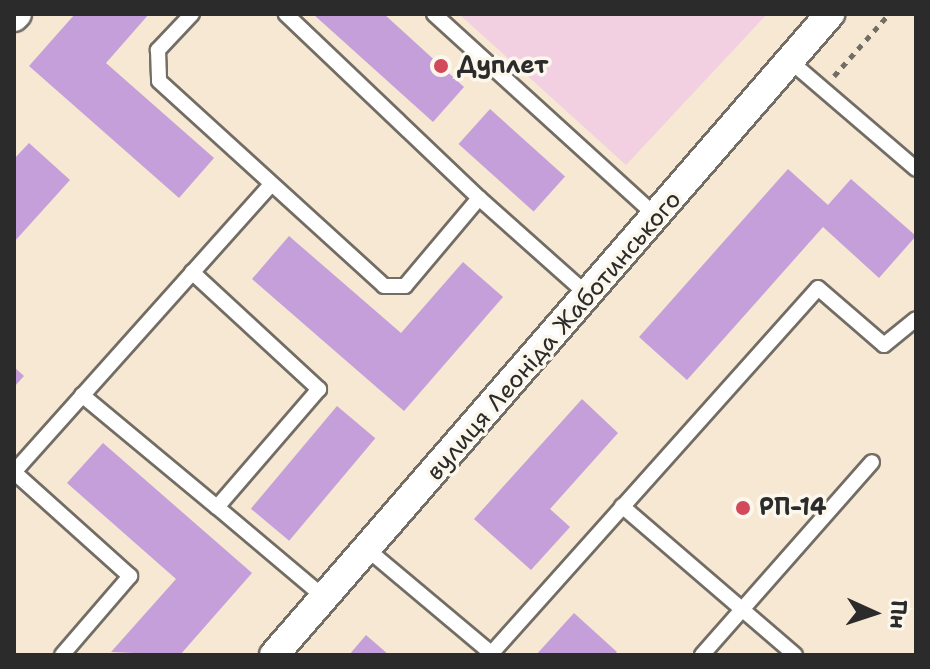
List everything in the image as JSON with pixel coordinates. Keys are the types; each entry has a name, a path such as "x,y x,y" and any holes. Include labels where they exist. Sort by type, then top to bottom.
{"street":[{"name":"вулиця Леоніда Жаботинського","path":"274,655 658,218 830,14"}],"lane":[{"path":"192,14 158,50 159,81 271,185 393,288 405,286 479,198"},
{"path":"286,14 479,198 590,296"},
{"path":"434,14 658,218"},
{"path":"789,60 916,169"},
{"path":"62,655 130,576 14,472 271,185"},
{"path":"192,272 319,389 217,507"},
{"path":"367,549 490,654 818,288 884,345 916,319"},
{"path":"82,395 325,598"},
{"path":"702,655 872,462"},
{"path":"622,506 795,655"}],"path":[{"path":"822,88 889,14"}],"shaded area":[{"path":"459,14 767,14 626,165"}],"building":[{"path":"75,14 149,14 106,63 214,158 179,198 29,66"},
{"path":"313,14 384,14 464,87 433,122"},
{"path":"490,109 565,177 534,212 459,144"},
{"path":"29,143 70,180 14,242 14,159"},
{"path":"788,169 828,205 851,179 916,236 879,278 823,227 687,380 639,337"},
{"path":"289,236 401,333 463,262 503,297 404,411 252,279"},
{"path":"14,367 24,376 14,387"},
{"path":"582,399 618,433 550,509 570,527 531,570 474,519"},
{"path":"337,406 375,438 289,541 251,509"},
{"path":"103,443 252,573 180,655 111,652 176,579 67,483"},
{"path":"574,613 617,652 614,655 536,655"},
{"path":"366,635 389,655 349,655"}],"place":[{"name":"Дуплет","path":"441,66"},
{"name":"РП-14","path":"743,508"}]}
